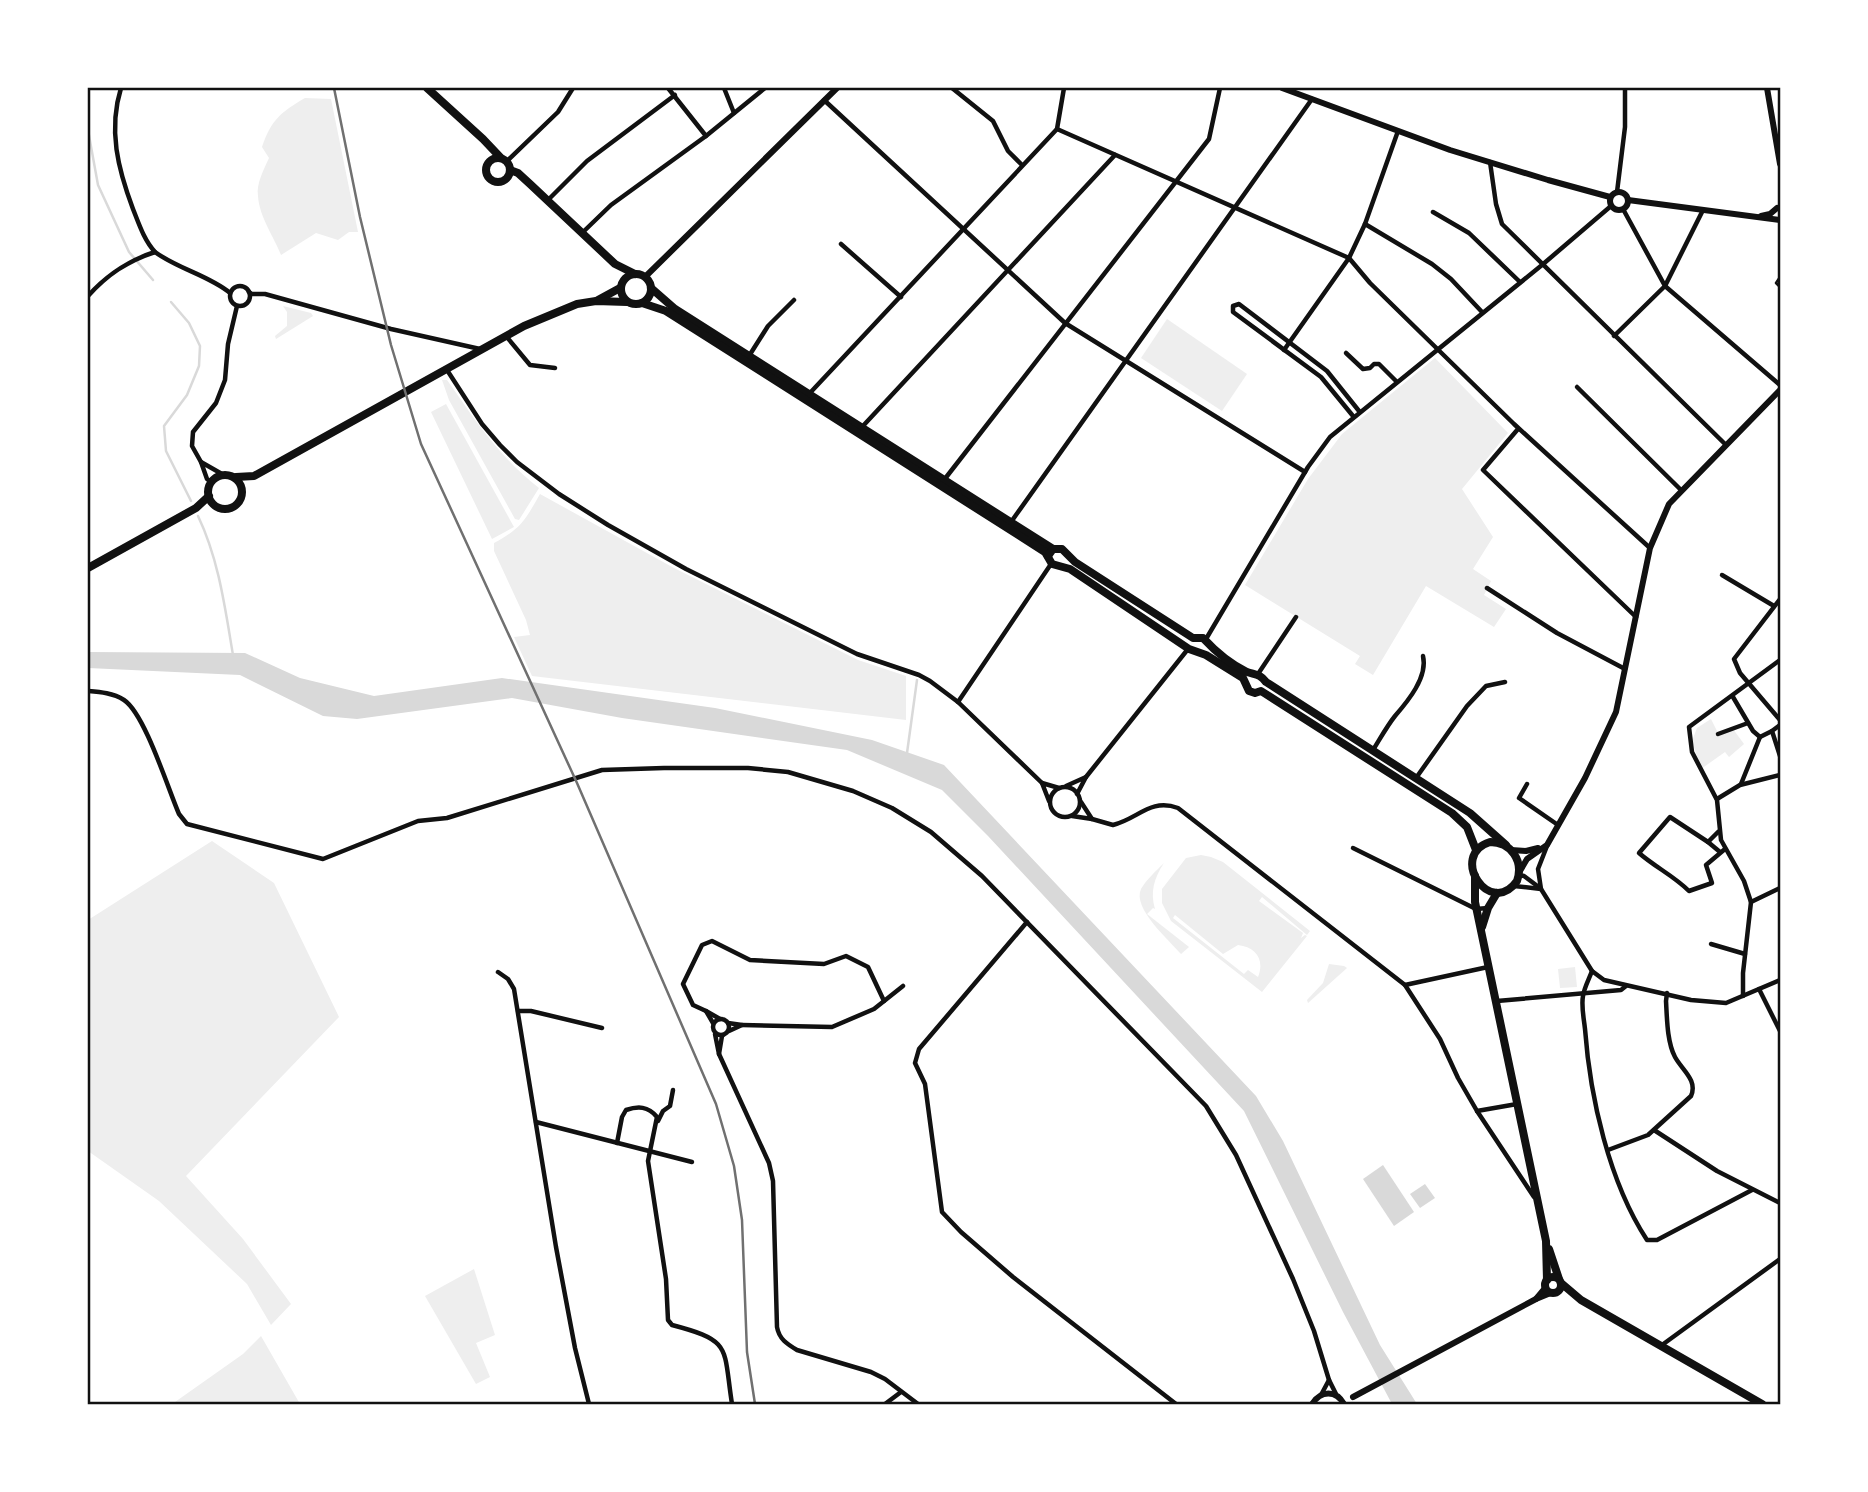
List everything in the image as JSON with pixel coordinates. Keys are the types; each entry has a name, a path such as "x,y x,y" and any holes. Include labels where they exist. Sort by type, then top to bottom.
{"main road":[{"path":"427,88 483,139 506,167"},
{"path":"483,139 489,179 500,182 506,167"},
{"path":"487,164 493,159 530,184 615,264 640,275 664,302 1011,522 1051,556"},
{"path":"615,264 622,284 622,296 627,302"},
{"path":"596,301 640,275"},
{"path":"642,303 649,297 651,288"},
{"path":"196,508 216,506 225,509 235,506 254,476 481,349 558,310 596,301 642,303 662,309 1051,556 1189,649 1206,655 1243,678 1252,692 1261,691 1452,813 1467,827 1476,850 1473,868 1476,909 1539,1203 1554,1286 1762,1405"},
{"path":"88,568 196,508 209,496 211,482 222,474 236,478 254,476"},
{"path":"236,478 243,490"},
{"path":"209,496 216,506"},
{"path":"1051,556 1062,549 1075,562 1193,638"},
{"path":"1189,649 1193,638 1205,640 1210,648 1248,672 1258,674 1266,682 1470,813 1508,848 1519,863 1520,873 1514,886 1497,893 1484,888 1475,876"},
{"path":"1261,691 1266,682"},
{"path":"1476,850 1490,842 1508,848"},
{"path":"1481,930 1488,908 1497,893"}],"street":[{"path":"121,88 114,131 118,163 145,240 155,252 230,293"},
{"path":"506,167 558,112 573,88"},
{"path":"668,88 706,136"},
{"path":"724,88 734,113"},
{"path":"582,233 611,205 706,136 765,88"},
{"path":"640,275 837,88"},
{"path":"952,88 993,121 1008,151 1022,165"},
{"path":"810,394 1057,129 1064,88"},
{"path":"944,480 1209,139 1220,88"},
{"path":"1282,88 1490,162 1610,197"},
{"path":"1610,197 1617,192 1625,127 1625,88"},
{"path":"1766,88 1780,164"},
{"path":"548,200 587,161 675,95"},
{"path":"1011,522 1313,98"},
{"path":"824,100 1065,323 1123,364 1305,472"},
{"path":"1057,129 1349,258 1370,284 1518,429 1650,548"},
{"path":"1284,350 1349,258 1365,224 1398,131"},
{"path":"862,427 1115,155"},
{"path":"1490,162 1502,224 1726,445"},
{"path":"1617,192 1625,194 1628,200"},
{"path":"1610,197 1611,206"},
{"path":"1623,209 1628,200"},
{"path":"1628,200 1780,220"},
{"path":"1205,640 1305,472 1330,436 1611,206"},
{"path":"1611,206 1623,209"},
{"path":"1755,218 1770,214 1780,206"},
{"path":"1780,206 1777,214 1780,220"},
{"path":"1541,889 1538,869 1547,845 1584,778 1615,712 1650,548 1669,504 1780,388 1665,286 1623,209"},
{"path":"1614,336 1665,286 1703,210"},
{"path":"1433,212 1468,233 1520,282"},
{"path":"1365,224 1432,264 1451,279 1482,312"},
{"path":"841,244 901,297"},
{"path":"88,296 104,277 126,263 155,252"},
{"path":"237,306 230,299 230,293 238,286 244,287 252,295 265,294 391,329 481,349"},
{"path":"237,306 246,304 249,292"},
{"path":"749,356 768,326 794,300"},
{"path":"1353,416 1321,377 1233,312 1233,306 1239,304 1327,371 1359,411"},
{"path":"211,482 207,479 192,446 193,432 216,403 225,380 228,344 237,306"},
{"path":"506,336 530,365 555,368"},
{"path":"1346,353 1363,369 1378,365 1397,382"},
{"path":"446,369 482,424 500,445 517,462 564,498 686,569 857,654 919,675 958,702 1042,783 1055,813 1063,817 1092,819 1113,825 1156,804 1178,808 1405,985 1440,1039 1458,1079 1477,1111 1539,1203"},
{"path":"1577,387 1681,490"},
{"path":"1518,429 1483,470 1636,618"},
{"path":"201,462 222,474"},
{"path":"958,702 1051,556"},
{"path":"1722,575 1774,606"},
{"path":"1487,588 1557,633 1625,669"},
{"path":"1740,785 1759,737 1772,731 1780,722 1740,673 1734,659 1780,599"},
{"path":"1258,674 1296,617"},
{"path":"1072,816 1079,806 1078,796 1086,777 1189,649"},
{"path":"1372,751 1395,716 1405,707 1425,664 1423,656"},
{"path":"1743,996 1751,902 1744,881 1723,851 1718,831 1717,800 1692,751 1689,727 1751,684 1780,660"},
{"path":"1416,779 1467,706 1486,686 1505,681"},
{"path":"88,691 104,692 126,701 140,718 178,814 187,824 323,859 418,821 447,818 601,770 748,768 788,772 853,791 892,808 931,832 982,876 1206,1106 1223,1131 1293,1279 1314,1331 1329,1380 1342,1401"},
{"path":"1733,697 1759,737"},
{"path":"1718,734 1748,723"},
{"path":"1772,731 1780,756"},
{"path":"1717,800 1740,785 1780,775"},
{"path":"1049,801 1052,793 1086,777"},
{"path":"1042,783 1062,787 1078,796 1092,819"},
{"path":"1527,784 1519,798 1558,825"},
{"path":"1670,817 1723,851 1706,865 1712,883 1689,891 1675,877 1668,875 1639,853 1670,817"},
{"path":"1708,842 1718,831"},
{"path":"1508,848 1526,851 1547,845"},
{"path":"1547,845 1527,859 1520,873 1541,889 1592,971 1604,980 1691,1000 1726,1003 1780,980"},
{"path":"1353,848 1476,909 1488,908"},
{"path":"1514,886 1541,889"},
{"path":"1751,902 1780,888"},
{"path":"1027,922 919,1049 915,1063 925,1084 942,1212 1013,1277 1176,1405"},
{"path":"884,1001 868,967 846,956 824,964 745,960 712,941 702,945 683,984 693,1005 728,1023 832,1027 873,1009 884,1001 903,986"},
{"path":"1711,944 1745,954"},
{"path":"1405,985 1489,967"},
{"path":"1592,971 1583,994 1586,1045 1600,1123 1623,1194 1647,1240 1657,1240 1752,1189"},
{"path":"498,972 508,979 514,989 573,1341 589,1405"},
{"path":"1496,1001 1621,990 1627,986"},
{"path":"1759,989 1780,1031"},
{"path":"1608,1150 1654,1130 1691,1096 1693,1091 1693,1082 1673,1054 1665,1001 1667,993"},
{"path":"518,1011 531,1011 602,1028"},
{"path":"706,1011 713,1023 719,1054 769,1163 773,1181 779,1336 797,1350 871,1372 918,1405"},
{"path":"713,1023 720,1019"},
{"path":"728,1023 728,1031"},
{"path":"719,1054 722,1036 742,1025"},
{"path":"715,1033 722,1036"},
{"path":"673,1090 670,1106 663,1111 657,1122 649,1161 666,1279 668,1320 672,1325 718,1341 723,1349 732,1405"},
{"path":"1477,1111 1518,1104"},
{"path":"617,1143 626,1110 645,1108 653,1113 657,1122"},
{"path":"536,1122 692,1162"},
{"path":"1654,1130 1717,1171 1780,1203"},
{"path":"1662,1346 1780,1259"},
{"path":"1321,1395 1342,1401 1355,1396 1536,1299 1554,1286"},
{"path":"1312,1405 1329,1380"},
{"path":"885,1405 901,1392"}],"lane":[{"path":"1780,277 1776,283 1780,287"}],"shaded area":[{"path":"305,98 331,99 358,232 349,232 338,240 316,233 281,255 259,204 258,187 269,158 262,147 278,118"},
{"path":"283,306 311,313 313,316 276,339 275,336 287,326 287,312"},
{"path":"1167,319 1247,374 1222,411 1141,358"},
{"path":"1435,358 1508,433 1462,489 1493,537 1473,569 1491,581 1484,595 1506,609 1494,627 1426,586 1373,675 1355,664 1360,656 1245,585 1308,479 1342,434"},
{"path":"442,380 447,380 500,451 539,488 519,520 515,519 449,400"},
{"path":"446,404 514,527 492,539 431,412"},
{"path":"540,494 674,568 858,660 906,676 906,720 532,676 514,637 530,635 526,620 494,551 494,543 522,523"},
{"path":"88,652 245,653 300,678 374,696 502,678 715,708 872,740 944,765 1256,1096 1283,1141 1380,1345 1417,1404 1392,1404 1343,1312 1244,1111 942,790 847,750 622,718 512,698 357,719 323,716 240,675 88,668"},
{"path":"1711,719 1718,733 1733,729 1744,744 1729,757 1725,752 1701,769 1692,741 1697,728"},
{"path":"212,841 274,883 339,1017 186,1176 243,1239 291,1304 271,1325 247,1284 159,1201 88,1151 88,920"},
{"path":"1201,855 1223,862 1310,931 1307,935 1262,897 1259,901 1303,933 1301,938 1307,936 1262,992 1171,921 1162,903 1162,889 1186,858","holes":["1175,915 1223,954 1238,945 1250,948 1259,960 1258,977 1248,970 1244,974 1173,918"]},
{"path":"1164,863 1154,885 1155,909 1147,914 1140,897 1143,886"},
{"path":"1147,914 1189,947 1181,954 1153,923"},
{"path":"1329,964 1347,968 1308,1003 1307,1000 1323,983"},
{"path":"1575,967 1577,987 1560,988 1558,969"},
{"path":"1383,1165 1414,1212 1394,1226 1363,1179"},
{"path":"1425,1184 1435,1198 1420,1208 1410,1194"},
{"path":"474,1269 495,1335 476,1343 490,1377 476,1384 425,1296"},
{"path":"261,1336 300,1404 175,1402 243,1354"}],"waterway":[{"path":"88,130 98,185 129,252 153,280"},
{"path":"171,302 189,323 200,346 199,366 187,395 164,426 166,451 191,501"},
{"path":"198,516 216,567 233,655"},
{"path":"907,753 917,680"}],"railway":[{"path":"334,88 360,217 391,345 421,444 577,783 716,1104 734,1166 742,1220 747,1352 755,1404"}]}
